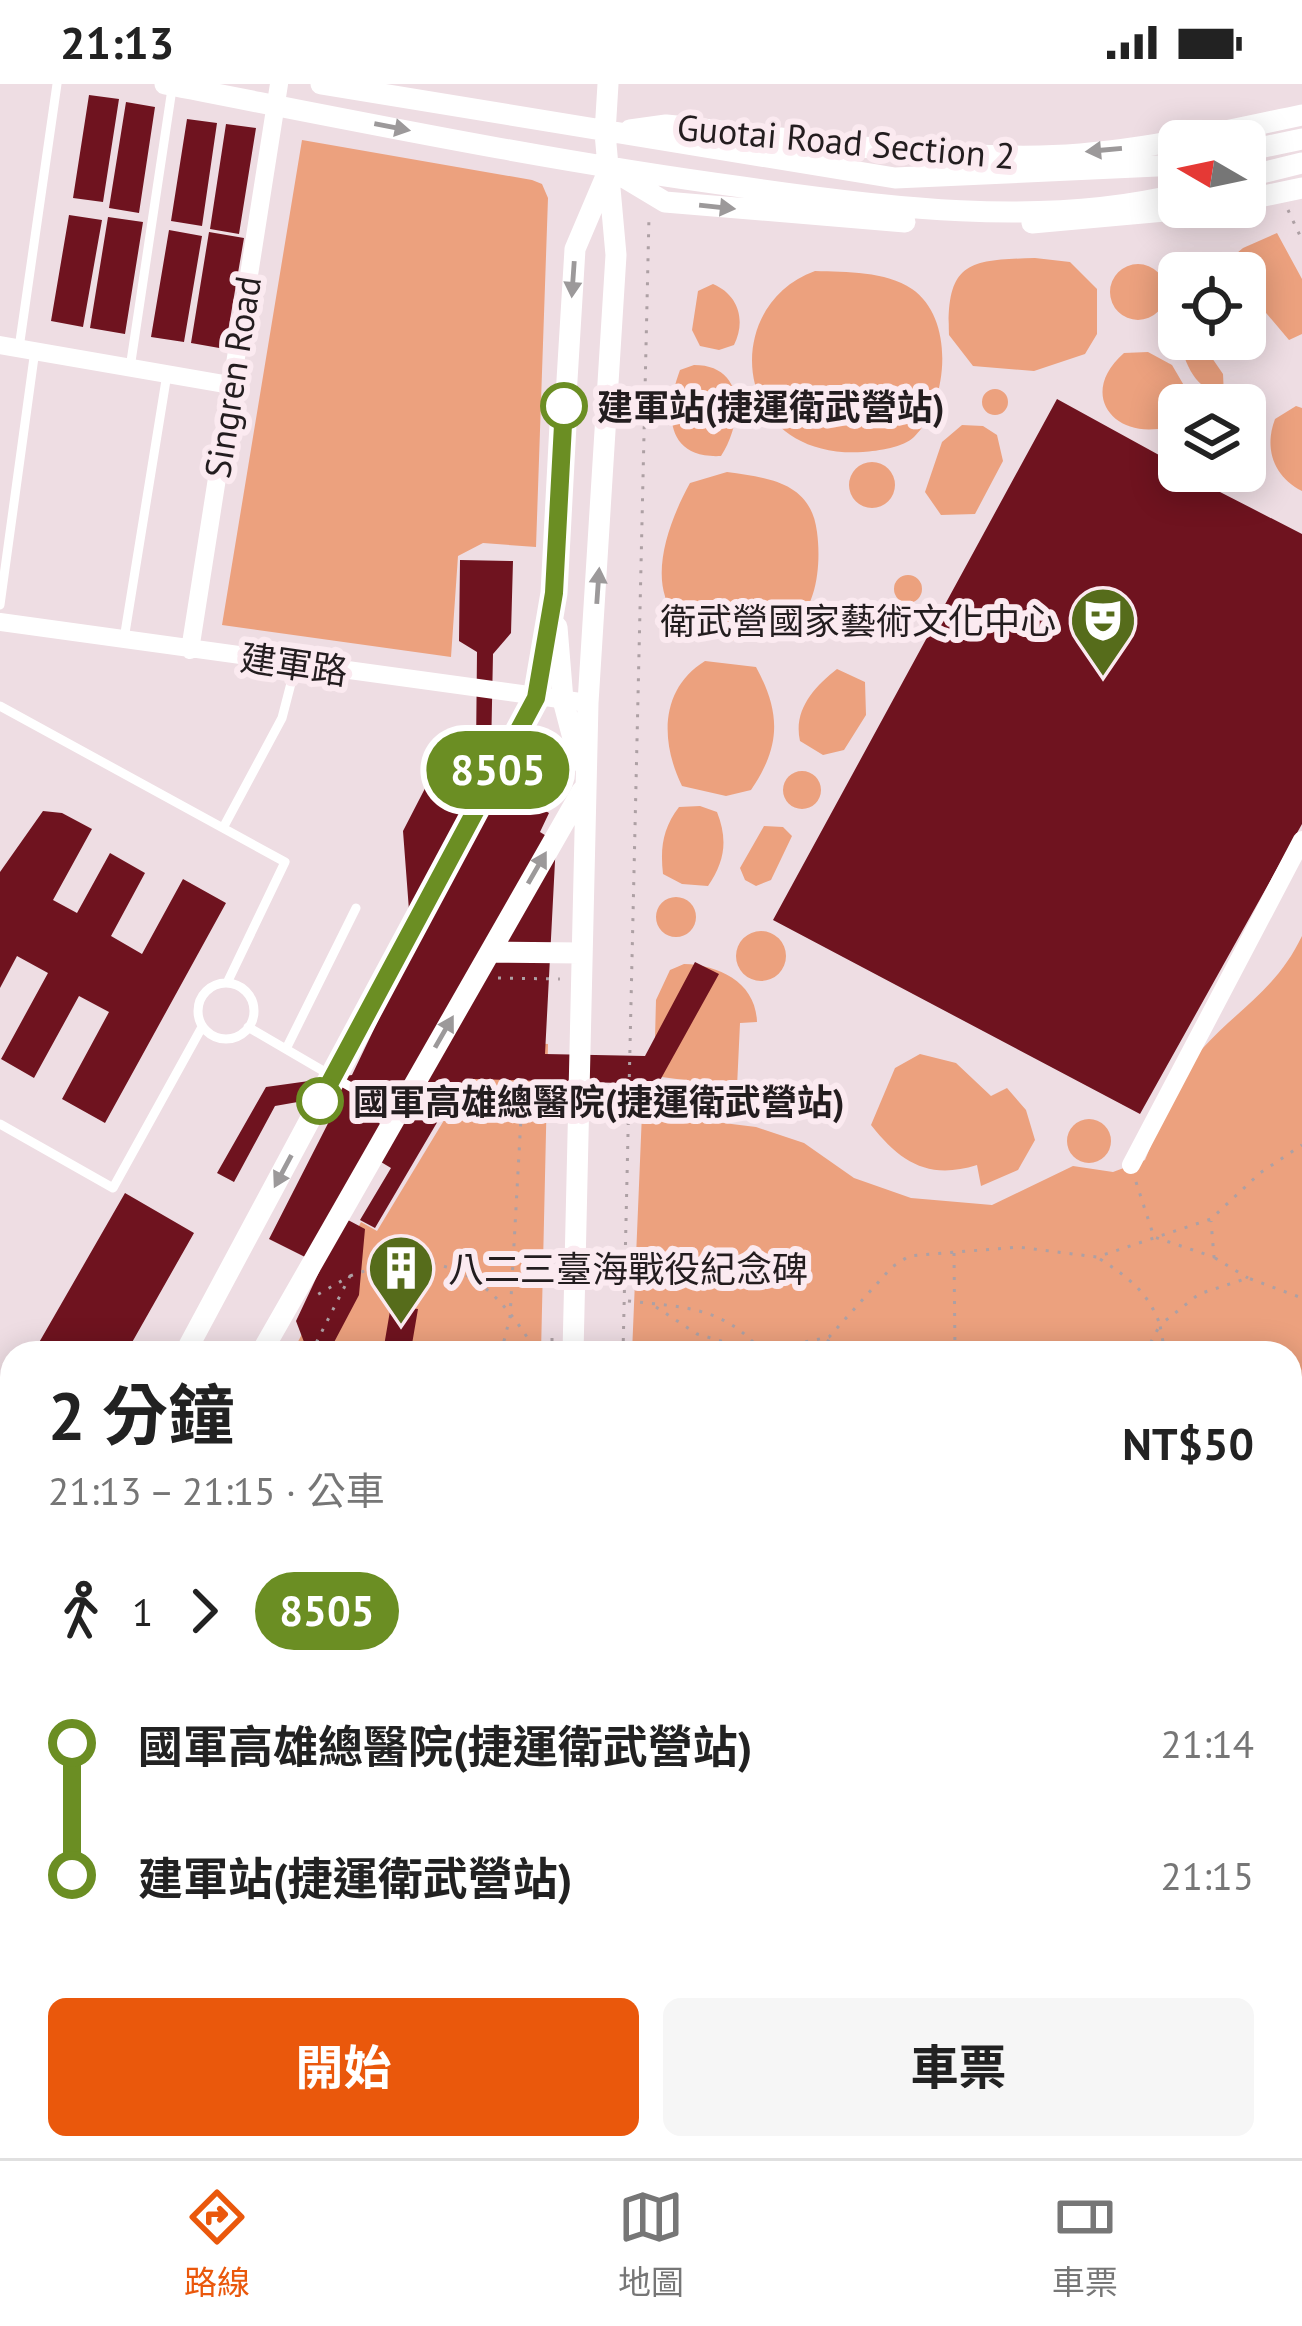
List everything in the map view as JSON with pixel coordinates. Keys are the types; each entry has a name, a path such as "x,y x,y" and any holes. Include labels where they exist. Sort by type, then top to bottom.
{"street":[{"path":"321,84 605,133"},
{"path":"572,1341 588,703 616,255 605,133 608,84"},
{"path":"169,85 278,94 609,169"},
{"name":"Singren Road","path":"190,650 278,94"},
{"name":"Guotai Road Section 2","path":"605,133 666,125 900,151 1042,156 1162,145 1302,115"},
{"name":"Guotai Road Section 2","path":"605,133 895,178 1158,166"},
{"path":"1266,147 1302,139"},
{"path":"1266,172 1302,163"},
{"path":"191,1341 536,698 554,593 575,250 609,169"},
{"name":"Guotai Road Section 2","path":"609,169 889,208 1047,209 1158,196"},
{"name":"Guotai Road Section 2","path":"609,169 665,202 894,222 1048,224 1158,212"},
{"path":"1266,196 1302,188"},
{"path":"18,348 230,385"},
{"path":"268,1341 585,785 563,700 554,593"},
{"name":"建軍路","path":"0,622 588,703"},
{"path":"1131,1166 1302,840"},
{"path":"490,952 581,953"}],"lane":[{"path":"0,605 18,348 57,84"},
{"path":"130,368 169,85"},
{"path":"124,639 167,374"},
{"path":"223,828 282,718 296,664"},
{"path":"0,706 285,862 227,983"},
{"path":"286,1049 356,908"},
{"path":"0,1124 113,1188 202,1027 200,1001 210,988 227,983 243,989 252,1003 248,1028"},
{"path":"202,1027 225,1039 248,1028"},
{"path":"248,1028 397,1114"}],"path":[{"path":"1288,208 1302,240"},
{"path":"624,1341 639,556 651,211"},
{"path":"490,978 564,979"},
{"path":"504,1341 510,1317 523,1081"},
{"path":"828,1341 901,1260 1018,1247 1097,1257 1211,1219 1260,1173 1302,1145"},
{"path":"1131,1166 1154,1237"},
{"path":"1211,1219 1214,1258"},
{"path":"1154,1237 1302,1298"},
{"path":"954,1251 955,1341"},
{"path":"1097,1257 1138,1287 1160,1325 1163,1341"},
{"path":"313,1297 382,1264 446,1266 478,1277 528,1341"},
{"path":"317,1341 350,1276"},
{"path":"1151,1341 1160,1325 1199,1294 1248,1277"},
{"path":"626,1301 709,1312 741,1329 751,1341"},
{"path":"652,1304 697,1334 722,1341"},
{"path":"812,1341 830,1337"}],"shaded area":[{"path":"302,140 532,180 542,184 548,198 536,547 483,543 458,556 451,657 222,625"},
{"path":"1277,233 1302,279 1302,334 1289,340 1266,313 1266,252 1238,252"},
{"path":"1035,258 1070,262 1097,289 1097,334 1085,354 1034,371 973,366 949,335 952,292 958,279 978,264"},
{"path":"1127,266 1149,266 1158,272 1158,312 1149,318 1127,318 1112,303 1112,281"},
{"path":"815,271 890,279 912,289 936,320 941,340 940,384 925,422 910,440 863,452 819,448 786,432 764,407 754,377 753,345 763,315 784,289"},
{"path":"713,284 729,295 739,318 734,345 719,350 700,346 692,330 698,291"},
{"path":"1148,352 1172,365 1183,384 1158,384 1158,429 1132,427 1108,411 1103,384 1124,353"},
{"path":"1186,360 1213,360 1223,384 1202,384"},
{"path":"694,365 724,374 736,398 734,427 721,456 689,450 674,430 675,386 680,370"},
{"path":"995,389 1008,402 995,415 982,402"},
{"path":"1296,406 1302,408 1302,491 1278,469 1270,440 1275,419"},
{"path":"962,425 983,426 997,435 1003,461 975,514 941,515 925,492 942,442"},
{"path":"872,462 888,469 895,485 888,501 872,508 856,501 849,485 856,469"},
{"path":"727,472 786,486 806,502 813,515 818,557 812,596 792,627 770,638 738,641 700,633 679,620 667,602 663,557 678,507 690,483"},
{"path":"908,575 918,579 922,589 918,599 908,603 898,599 894,589 898,579"},
{"path":"705,661 756,667 770,699 772,744 751,790 726,796 682,786 675,769 668,734 672,701 679,686"},
{"path":"837,669 865,682 866,715 844,750 823,755 800,741 800,719 813,692"},
{"path":"802,771 816,776 821,790 816,804 802,809 788,804 783,790 788,776"},
{"path":"700,806 717,812 723,832 721,859 708,886 682,884 663,874 669,823 679,807"},
{"path":"764,826 783,827 792,836 771,880 756,886 745,880 740,868"},
{"path":"676,897 690,903 696,917 690,931 676,937 662,931 656,917 662,903"},
{"path":"761,931 779,938 786,956 779,974 761,981 743,974 736,956 743,938"},
{"path":"1302,936 1302,1341 632,1341 642,1113 756,1127 804,1143 854,1178 911,1198 992,1205 1073,1166 1113,1172 1145,1160 1192,1061 1269,985"},
{"path":"684,964 710,968 734,979 755,1008 757,1022 740,1023 737,1087 654,1076 656,1000 670,970"},
{"path":"499,1041 548,1044 541,1341 298,1341 361,1222 377,1231 472,1074"},
{"path":"920,1054 956,1063 991,1096 1007,1088 1026,1110 1035,1140 1018,1170 981,1186 977,1165 944,1170 917,1165 893,1149 871,1125 895,1068"},
{"path":"1089,1119 1104,1126 1111,1141 1104,1156 1089,1163 1074,1156 1067,1141 1074,1126"}],"building":[{"path":"89,95 119,99 103,202 73,198"},
{"path":"126,102 155,107 139,213 109,208"},
{"path":"187,119 217,123 202,226 171,221"},
{"path":"226,124 256,128 239,234 210,229"},
{"path":"69,215 102,220 83,327 51,321"},
{"path":"108,217 143,222 125,334 90,328"},
{"path":"169,230 202,236 184,342 151,337"},
{"path":"209,232 244,238 225,349 191,343"},
{"name":"衛武營國家藝術文化中心","path":"1057,399 1158,454 1158,492 1220,492 1302,534 1302,824 1140,1114 773,920"},
{"path":"460,560 513,561 511,633 493,654 491,753 480,772 549,813 540,832 556,842 545,1054 645,1056 695,962 719,974 658,1084 474,1079 460,1101 452,1097 375,1228 360,1220 391,1168 381,1162 348,1220 365,1229 359,1295 335,1341 304,1341 296,1321 320,1270 317,1263 269,1239 343,1094 275,1106 234,1182 217,1173 266,1087 352,1075 412,950 403,831 451,738 476,750 477,652 459,641"},
{"path":"43,811 62,813 92,829 53,900 77,913 110,853 145,873 111,936 142,954 183,879 226,903 105,1123 62,1099 109,1012 79,996 34,1078 1,1059 48,973 17,956 0,988 0,872"},
{"path":"125,1193 194,1233 133,1341 40,1341"},
{"name":"八二三臺海戰役紀念碑","path":"391,1305 418,1309 413,1341 385,1341"}],"bus line":[{"name":"8505","path":"320,1101 536,698 554,593 564,406"}],"place":[{"name":"建軍站(捷運衛武營站)","path":"564,406"},
{"name":"衛武營國家藝術文化中心","path":"1103,679"},
{"name":"國軍高雄總醫院(捷運衛武營站)","path":"320,1101"},
{"name":"八二三臺海戰役紀念碑","path":"401,1327"}]}
